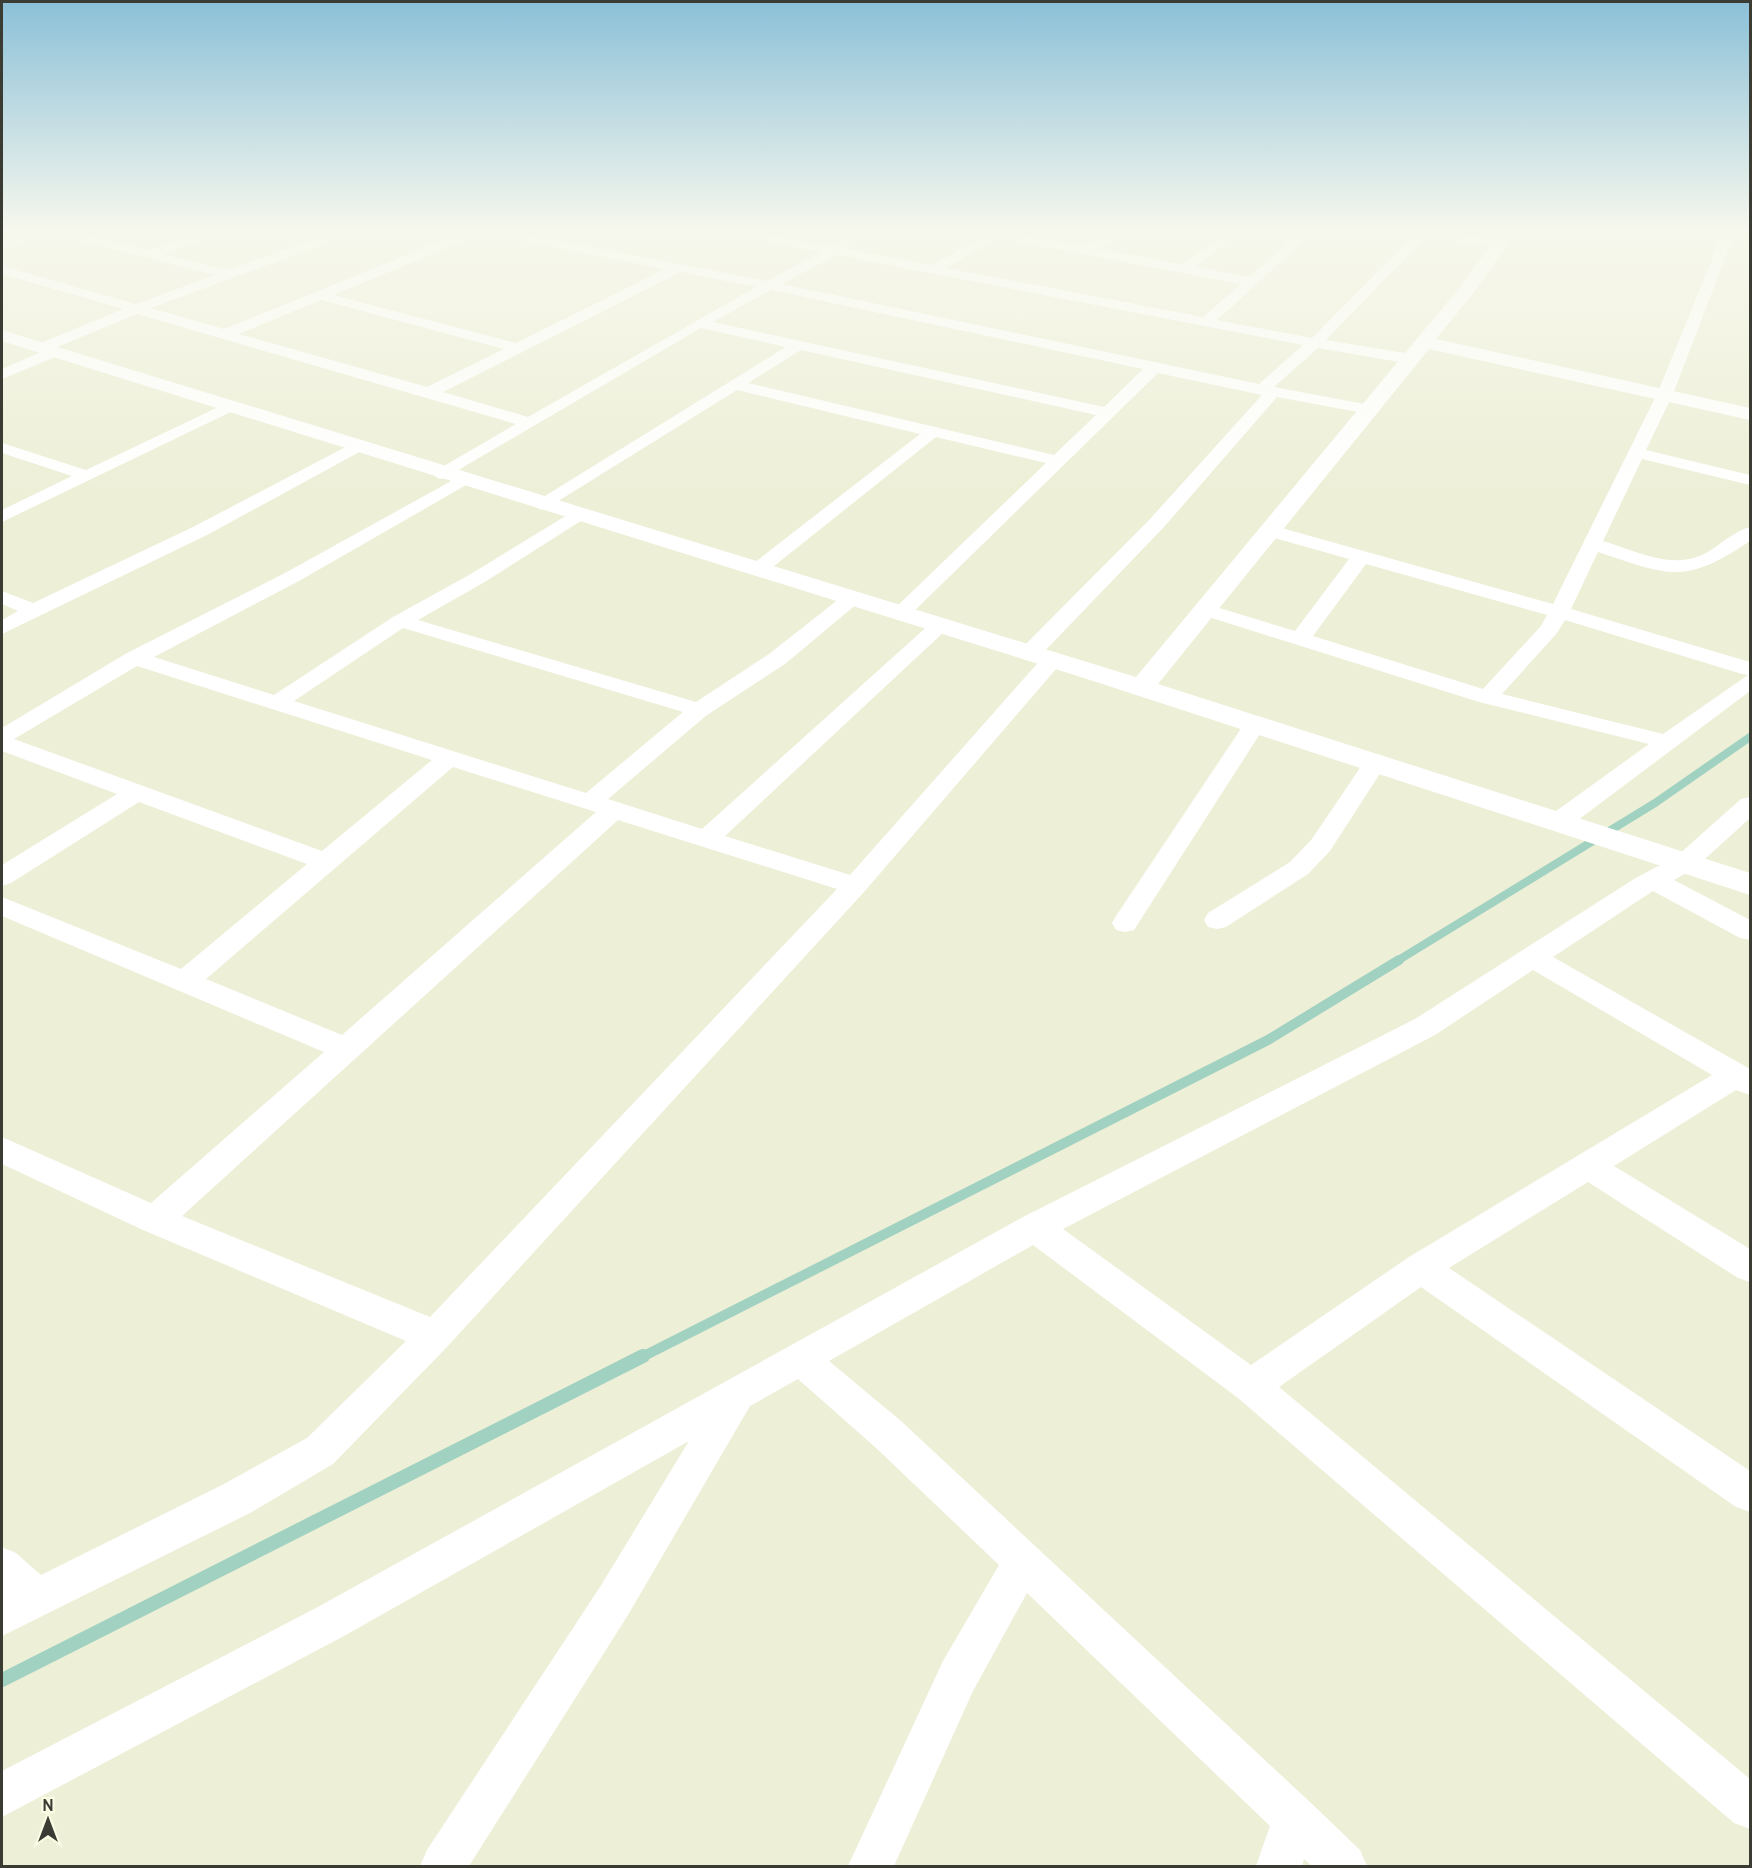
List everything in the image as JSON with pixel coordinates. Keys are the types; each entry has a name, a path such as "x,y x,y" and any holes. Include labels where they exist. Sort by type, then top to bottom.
{"street":[{"path":"2,374 118,317"},
{"path":"165,317 529,422"},
{"path":"225,334 266,317"},
{"path":"402,317 517,348"},
{"path":"428,393 579,317"},
{"path":"2,736 135,658 292,577 453,477 529,422 710,317"},
{"path":"920,317 1268,391 1369,409"},
{"path":"1181,317 1315,343 1418,350 1665,394 1750,414"},
{"path":"1206,322 1211,317"},
{"path":"2,1616 236,1499 320,1451 435,1336 855,886 1041,657 1268,391 1340,317"},
{"path":"1140,688 1445,317"},
{"path":"1487,697 1550,629 1665,394 1695,317"},
{"path":"699,323 1107,413"},
{"path":"2,335 453,477 1256,723 1574,824 1672,867 1750,884"},
{"path":"541,504 799,345"},
{"path":"900,614 1155,367"},
{"path":"735,384 1058,461"},
{"path":"2,517 231,406"},
{"path":"757,570 934,431"},
{"path":"2,628 34,610 200,531 357,446"},
{"path":"2,448 88,476"},
{"path":"1637,453 1750,480"},
{"path":"276,703 400,621 476,579 577,515"},
{"path":"1271,531 1750,669"},
{"path":"1592,544 1686,568 1704,561 1750,533"},
{"path":"1300,639 1361,557"},
{"path":"2,597 34,610"},
{"path":"154,1220 346,1049 601,807 699,710 777,658 851,599"},
{"path":"1206,610 1487,697 1668,742"},
{"path":"400,621 699,710"},
{"path":"705,840 939,626"},
{"path":"135,658 855,886"},
{"path":"1574,824 1668,742 1750,681"},
{"path":"1125,923 1256,723"},
{"path":"2,743 326,862"},
{"path":"184,982 449,758"},
{"path":"1217,920 1299,868 1321,845 1376,761"},
{"path":"2,877 136,793"},
{"path":"2,1795 330,1622 1035,1227 1425,1027 1672,867 1750,805"},
{"path":"1672,867 1750,931"},
{"path":"2,906 346,1049"},
{"path":"1532,957 1743,1079"},
{"path":"1251,1386 1421,1268 1588,1166 1743,1079"},
{"path":"2,1150 154,1220 435,1336"},
{"path":"1588,1166 1750,1267"},
{"path":"1035,1227 1251,1386 1750,1807"},
{"path":"1421,1268 1750,1493"},
{"path":"800,1358 888,1434 1344,1866"},
{"path":"442,1866 614,1601 735,1397"},
{"path":"871,1866 958,1676 1023,1561"},
{"path":"2,1568 37,1599"},
{"path":"1279,1866 1295,1819"}],"waterway":[{"path":"1397,961 1655,803 1750,737"},
{"path":"640,1358 1268,1040 1399,960"},
{"path":"2,1680 643,1356"}]}
